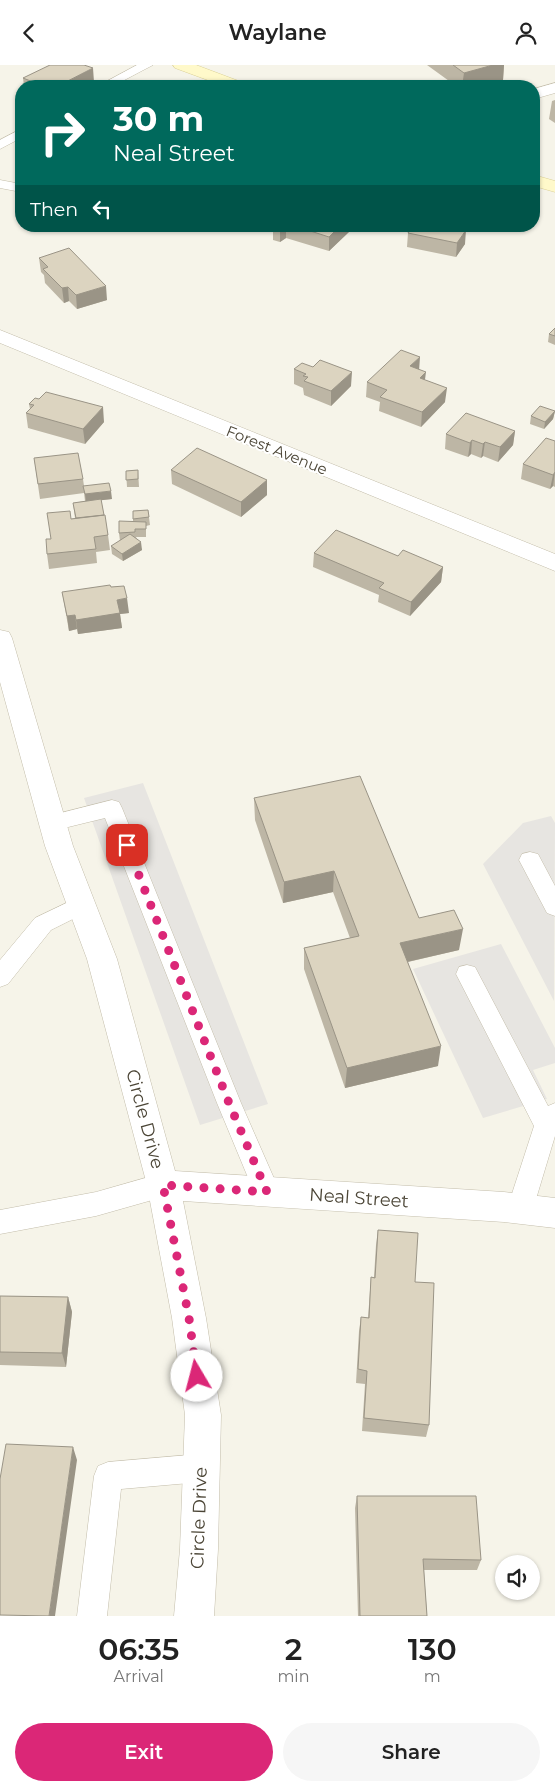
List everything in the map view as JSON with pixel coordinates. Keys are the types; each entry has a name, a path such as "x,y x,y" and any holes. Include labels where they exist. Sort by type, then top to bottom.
{"main road":[{"path":"181,65 222,80"},
{"path":"540,182 555,187"}],"street":[{"path":"540,92 555,88"},
{"name":"Forest Avenue","path":"0,336 555,563"},
{"name":"Circle Drive","path":"0,638 52,823 102,959 163,1185 189,1318 203,1415 199,1549 194,1616"},
{"name":"Neal Street","path":"163,1185 555,1213"}],"lane":[{"path":"116,80 147,65"},
{"path":"0,145 15,136"},
{"path":"0,184 15,187"},
{"path":"52,823 112,808 229,1103 267,1192"},
{"path":"530,860 555,907"},
{"path":"0,977 43,924 81,905"},
{"path":"466,974 550,1119 520,1209"},
{"path":"0,1222 96,1204 163,1185"},
{"path":"92,1616 108,1476 201,1468"}],"shaded area":[{"path":"143,783 268,1104 200,1125 84,798"},
{"path":"551,816 555,823 554,1001 483,864 523,823"},
{"path":"501,944 555,1048 555,1063 533,1070 547,1099 483,1118 413,969"}],"building":[{"path":"50,65 84,65 93,68 70,80 28,80 23,78"},
{"path":"453,65 493,65 464,73"},
{"path":"314,232 334,232 329,237"},
{"path":"409,232 465,232 457,243"},
{"path":"69,248 106,286 76,295 68,287 62,288 43,269 48,267 39,258"},
{"path":"555,328 555,336 549,334"},
{"path":"401,350 420,357 410,366 426,372 420,378 447,388 422,412 380,397 387,390 367,382"},
{"path":"320,360 352,372 331,391 304,381 308,377 303,376 306,374 294,369 302,363 313,367"},
{"path":"46,392 103,407 83,429 26,413 34,405 29,404 35,398 39,399"},
{"path":"540,406 555,411 545,422 531,416"},
{"path":"466,413 515,431 500,447 472,440 470,443 446,434"},
{"path":"546,438 555,441 555,472 553,475 523,464"},
{"path":"197,448 267,480 241,502 171,470"},
{"path":"78,453 83,479 38,484 34,458"},
{"path":"138,470 138,479 126,480 126,471"},
{"path":"109,483 111,491 85,494 83,486"},
{"path":"101,499 104,515 76,518 73,503"},
{"path":"148,510 149,517 133,519 133,511"},
{"path":"70,511 71,519 105,515 108,535 94,537 96,549 47,554 46,539 51,539 47,513"},
{"path":"119,521 146,522 146,529 135,529 135,532 119,533"},
{"path":"336,530 398,556 403,550 443,567 411,602 379,588 384,583 314,553"},
{"path":"130,534 141,542 122,554 111,546"},
{"path":"110,585 111,587 124,586 127,598 117,600 120,613 76,620 75,615 67,616 62,592"},
{"path":"360,776 419,918 454,910 463,929 400,943 441,1046 347,1068 304,948 359,936 334,871 284,882 254,798"},
{"path":"378,1230 418,1233 415,1282 434,1283 429,1425 364,1418 367,1371 358,1369 361,1317 369,1318 371,1277 375,1278"},
{"path":"0,1296 68,1297 62,1353 0,1352"},
{"path":"6,1444 73,1447 49,1616 0,1615 0,1479"},
{"path":"357,1496 476,1496 481,1560 423,1559 427,1616 360,1616"}],"route":[{"path":"127,845 229,1103 267,1192 163,1185 189,1318 197,1376"}]}
